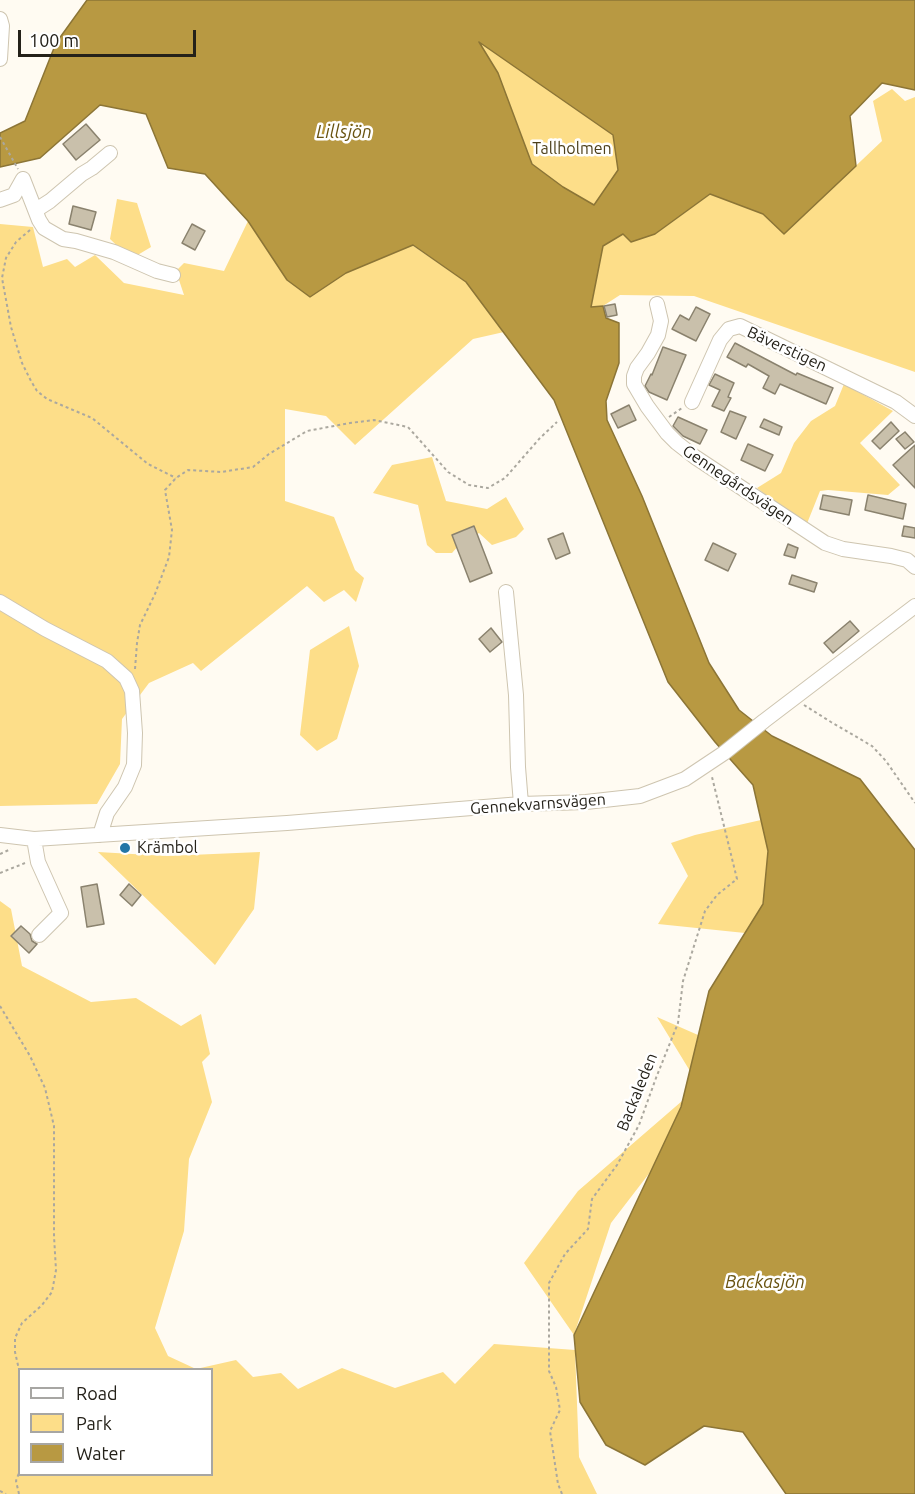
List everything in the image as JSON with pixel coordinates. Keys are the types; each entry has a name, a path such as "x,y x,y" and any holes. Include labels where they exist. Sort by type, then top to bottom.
{"street":[{"path":"0,18 2,26 0,59"},
{"path":"37,215 82,174 110,153"},
{"path":"0,200 14,195 23,179 44,228 63,239 114,252 157,271 173,275"},
{"name":"Gennegårdsvägen","path":"657,304 661,321 658,335 634,376 634,384 647,406 677,443 694,457 825,543 843,549 907,560 915,567"},
{"name":"Bäverstigen","path":"692,402 720,340 729,329 740,326 896,402 915,416"},
{"path":"506,592 516,695 521,804"},
{"path":"0,602 106,661 126,678 130,686 135,734 134,765 125,787 107,813 100,835"},
{"name":"Gennekvarnsvägen","path":"0,835 34,839 100,835 521,804 586,802 640,796 685,779 709,764 915,606"},
{"path":"34,839 38,862 61,913 39,935"}],"path":[{"path":"0,137 16,164"},
{"path":"37,215 6,258 2,278 11,327 22,363 31,381 37,391 47,399 92,418 148,464 176,478"},
{"path":"660,423 692,402"},
{"path":"130,686 135,669 140,625 169,557 172,530 165,490 176,478 188,470 221,472 253,467 269,454 307,431 374,420 408,427 448,472 469,485 488,488 505,478 557,422"},
{"path":"794,698 872,746 886,761 915,803"},
{"name":"Backaleden","path":"562,1494 558,1484 550,1431 560,1410 556,1387 549,1371 549,1284 565,1254 588,1229 592,1199 617,1166 639,1125 678,1023 683,981 705,911 717,895 737,879 709,764"},
{"path":"0,873 21,866 37,855"},
{"path":"0,1006 30,1056 45,1088 54,1126 56,1270 52,1292 42,1305 22,1323 15,1338 19,1368"},
{"path":"18,1476 16,1481 19,1494"},
{"path":"0,1491 6,1494"}],"green space":[{"name":"Tallholmen","path":"477,40 613,135 618,170 594,205 563,187 532,164 498,73"},
{"path":"892,89 905,101 915,97 915,372 694,296 620,295 603,306 591,308 603,246 623,234 655,234 710,194 763,214 784,234 882,141 873,101"},
{"path":"117,199 137,203 151,247 131,259 110,239"},
{"path":"248,221 288,281 310,297 346,273 412,245 466,282 504,332 473,339 355,445 326,416 285,409 285,501 334,517 355,570 364,578 356,602 344,590 324,602 307,586 201,671 193,663 149,683 122,719 120,764 97,804 0,806 0,224 33,227 43,267 67,259 75,267 95,255 124,283 184,295 176,271 184,263 224,271"},
{"path":"844,384 893,411 860,443 900,485 888,495 820,491 806,526 757,488 781,473 794,443 811,421 835,406"},
{"path":"432,457 446,501 487,509 506,497 524,529 516,537 492,545 479,533 459,545 452,553 436,553 427,545 418,505 373,493 392,465"},
{"path":"349,626 359,666 337,739 317,751 300,735 310,650"},
{"path":"761,820 768,851 763,904 745,933 658,924 688,876 671,843 695,835"},
{"path":"98,852 167,856 260,852 254,909 215,965"},
{"path":"0,901 11,909 22,966 91,1002 136,998 181,1026 201,1014 210,1054 202,1062 212,1102 189,1159 184,1231 155,1328 168,1356 194,1368 18,1368 18,1476 213,1476 213,1368 200,1368 236,1360 253,1377 281,1373 298,1389 342,1368 395,1388 443,1372 455,1384 494,1344 575,1350 579,1457 597,1494 0,1494"},
{"path":"657,1017 698,1035 690,1071"},
{"path":"682,1101 651,1171 611,1223 574,1335 524,1263 578,1191"}],"water":[{"path":"87,0 915,0 915,90 882,83 850,116 856,166 784,234 763,214 710,194 655,234 631,242 623,234 603,246 591,307 603,306 606,318 619,323 619,363 606,401 607,420 642,496 709,663 739,710 772,736 860,779 915,850 915,1494 786,1494 743,1432 704,1426 645,1465 606,1445 580,1402 574,1335 681,1107 709,991 763,904 768,851 753,785 715,742 668,682 554,400 466,282 413,245 346,273 310,297 287,280 248,221 205,174 168,168 146,114 100,105 40,158 0,167 0,133 25,121 56,43","holes":["479,42 613,135 618,170 594,205 563,187 532,164 498,73"]}],"building":[{"path":"86,124 100,140 76,160 63,144"},
{"path":"73,206 96,212 91,230 69,224"},
{"path":"192,224 205,231 195,250 182,243"},
{"path":"615,304 617,315 607,317 604,306"},
{"path":"696,307 710,314 696,341 672,329 680,315 689,320"},
{"path":"735,343 796,375 797,373 833,388 826,404 780,384 775,394 763,388 769,376 748,364 746,367 727,357"},
{"path":"663,347 686,355 667,400 649,392 645,386"},
{"path":"715,374 734,383 728,397 731,398 724,411 712,406 720,390 709,385"},
{"path":"629,405 636,420 618,428 611,414"},
{"path":"730,411 746,417 736,439 721,432"},
{"path":"678,417 707,430 700,444 683,436 673,426"},
{"path":"764,419 782,427 779,435 760,427"},
{"path":"891,422 899,431 880,449 872,441"},
{"path":"905,432 914,442 905,449 896,439"},
{"path":"748,444 773,455 765,471 741,460"},
{"path":"915,445 915,488 893,465"},
{"path":"823,495 852,500 849,515 820,509"},
{"path":"868,495 906,504 903,519 865,510"},
{"path":"474,526 492,573 470,582 452,535"},
{"path":"904,526 915,528 915,538 902,536"},
{"path":"563,533 570,553 556,559 548,539"},
{"path":"713,543 736,554 728,571 705,560"},
{"path":"788,544 798,548 795,558 784,555"},
{"path":"792,575 817,583 814,592 789,584"},
{"path":"850,621 859,631 833,653 824,643"},
{"path":"491,628 502,642 490,652 479,639"},
{"path":"97,884 104,924 87,927 81,887"},
{"path":"129,884 141,895 132,906 120,895"},
{"path":"21,926 37,944 29,953 11,936"}],"place":[{"name":"Krämbol","path":"125,848"}],"water label":[{"name":"Lillsjön","path":"344,132"},
{"name":"Backasjön","path":"765,1282"}]}
